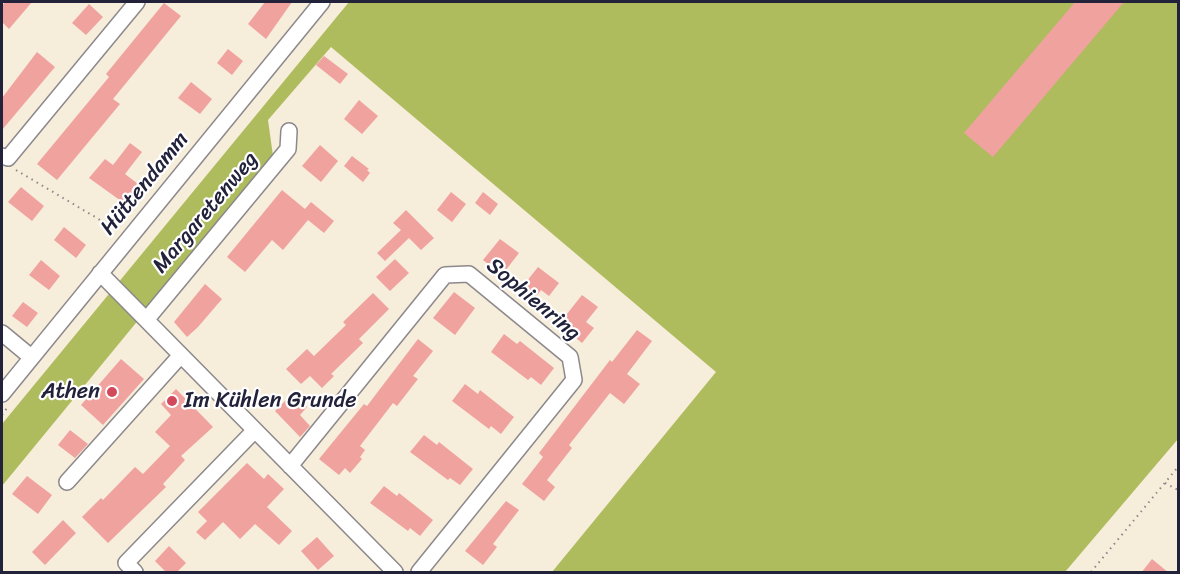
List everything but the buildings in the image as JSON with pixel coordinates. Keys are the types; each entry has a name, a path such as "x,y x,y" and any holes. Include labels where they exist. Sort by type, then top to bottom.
{"street":[{"path":"5,157 137,2"},
{"name":"Hüttendamm","path":"2,394 322,2"},
{"name":"Margaretenweg","path":"147,319 288,150 289,131"},
{"path":"100,273 395,573"},
{"name":"Sophienring","path":"290,466 445,275 469,274 570,357 574,380 419,573"},
{"path":"2,333 31,357"},
{"path":"68,482 182,355"},
{"path":"135,573 126,563 254,430"}],"path":[{"path":"5,157 13,168 120,231"},
{"path":"1091,573 1179,467"},
{"path":"1165,483 1179,490"}],"green space":[{"path":"349,2 1178,2 1178,439 1065,572 552,572 716,372 331,47 268,120 273,156 2,486 2,424"}],"place":[{"name":"Athen","path":"112,392"},
{"name":"Im Kühlen Grunde","path":"172,401"}]}
